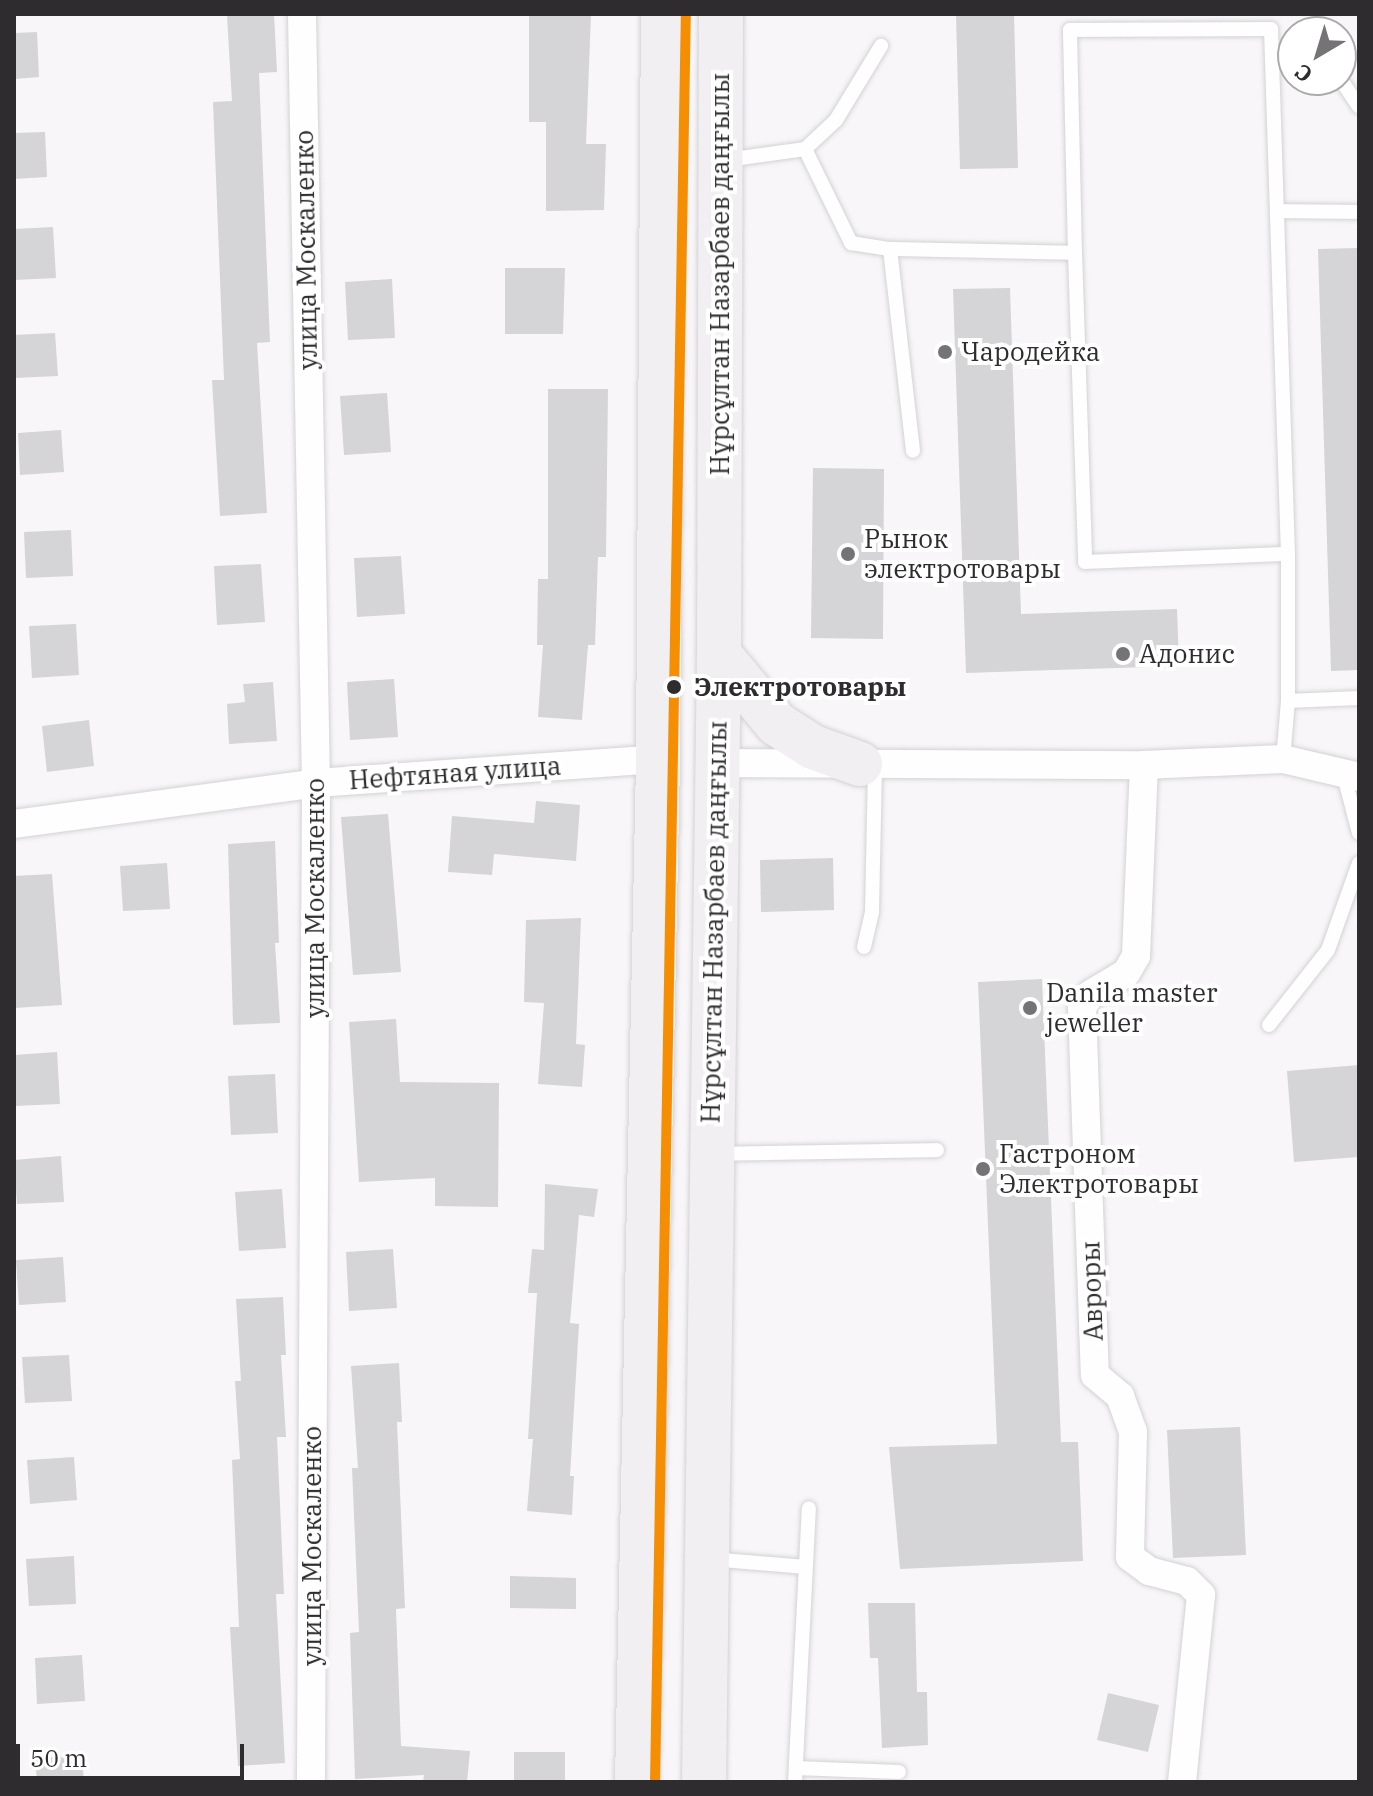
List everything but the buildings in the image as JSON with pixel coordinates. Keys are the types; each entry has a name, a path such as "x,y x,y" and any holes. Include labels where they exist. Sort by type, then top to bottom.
{"main road":[{"path":"637,1782 658,759 663,14"},
{"name":"Нұрсұлтан Назарбаев даңғылы","path":"704,1782 725,19"},
{"path":"719,654 777,724 813,747 868,764"},
{"path":"658,759 714,763"}],"street":[{"name":"улица Москаленко","path":"302,14 316,783 311,1782"},
{"name":"Нефтяная улица","path":"14,824 316,783 658,759"},
{"path":"714,763 1144,765 1283,759 1352,777"},
{"name":"Авроры","path":"1144,765 1136,956 1126,973 1091,994 1082,1007 1095,1375 1120,1396 1133,1432 1130,1557 1149,1571 1187,1581 1201,1595 1182,1782"}],"lane":[{"path":"1283,759 1288,701 1288,554 1271,29 1070,30 1085,562 1288,554"},
{"path":"721,160 805,149 836,120 881,46"},
{"path":"805,149 851,243 890,249 1075,253"},
{"path":"1277,211 1359,212"},
{"path":"890,249 913,451"},
{"path":"1288,701 1359,698"},
{"path":"864,947 872,911 868,764"},
{"path":"1352,777 1359,833"},
{"path":"1269,1025 1328,950 1359,863"},
{"path":"711,1154 937,1150"},
{"path":"809,1508 795,1775 899,1772"},
{"path":"708,1558 806,1567"}],"transit line":[{"path":"655,1782 686,14"}],"place":[{"name":"Чародейка","path":"945,352"},
{"name":"Рынок электротовары","path":"848,554"},
{"name":"Адонис","path":"1123,654"},
{"name":"Электротовары","path":"674,687"},
{"name":"Danila master jeweller","path":"1030,1008"},
{"name":"Гастроном Электротовары","path":"983,1169"}]}
